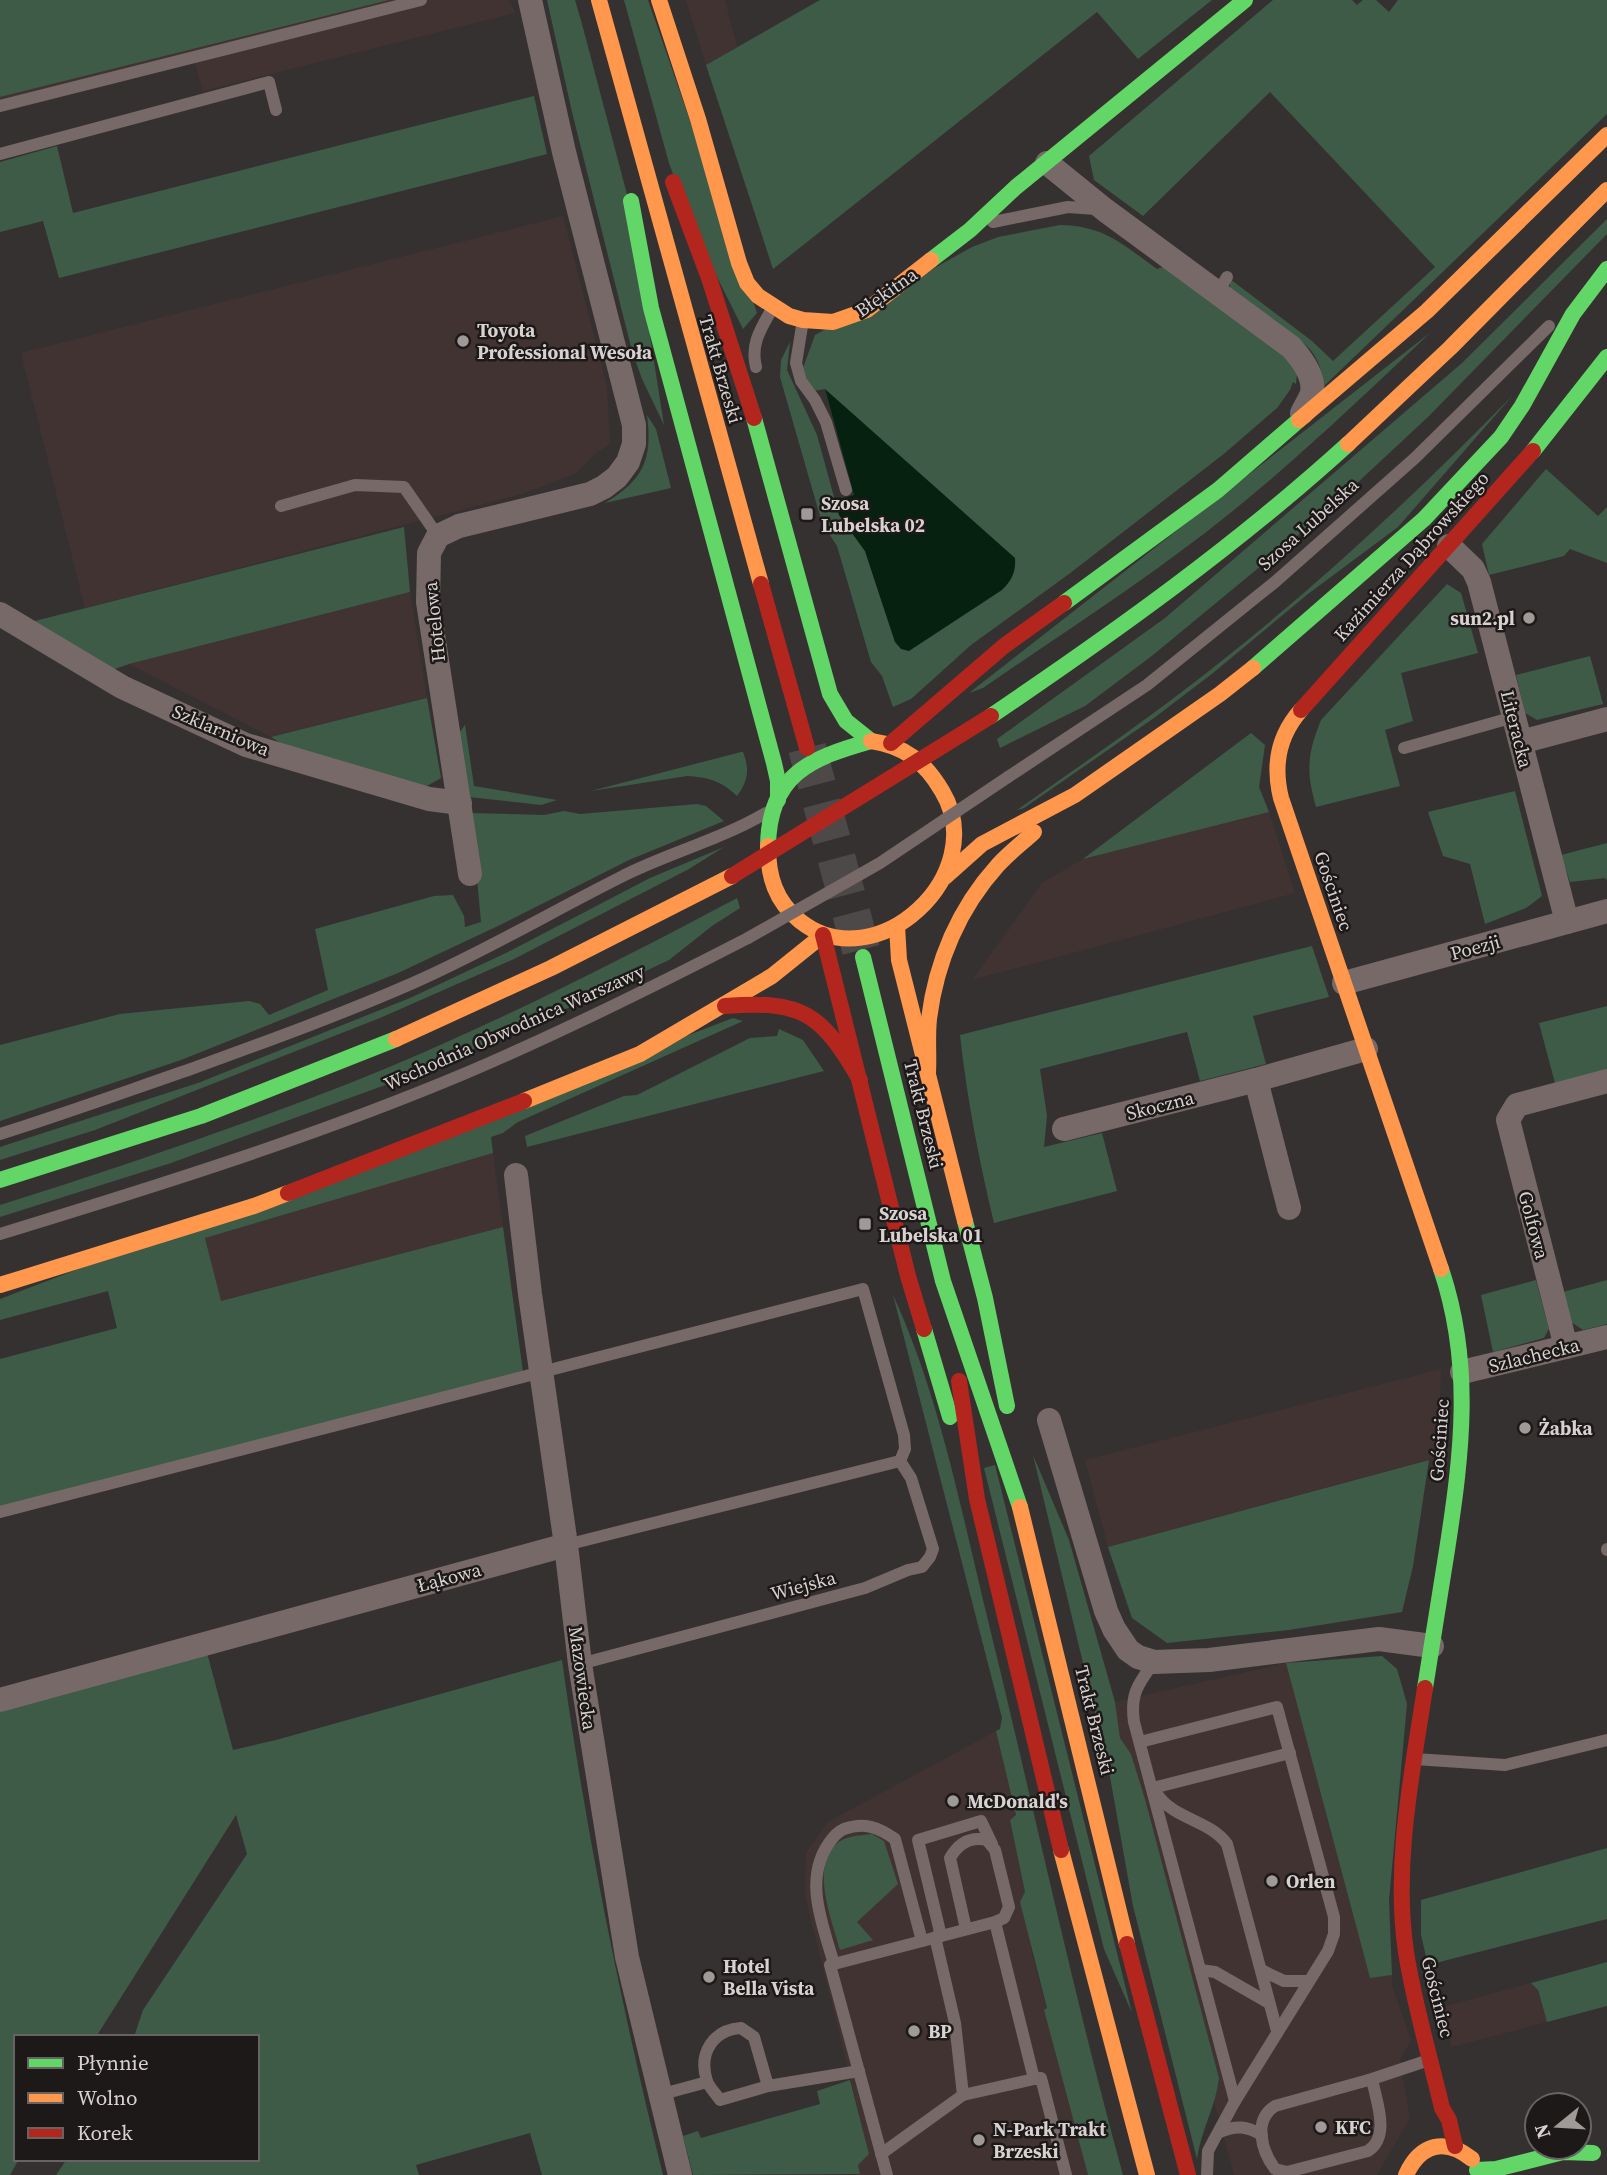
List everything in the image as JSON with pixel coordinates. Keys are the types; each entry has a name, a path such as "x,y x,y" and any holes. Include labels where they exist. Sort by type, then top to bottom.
{"main road":[{"name":"Trakt Brzeski","path":"599,0 807,748"},
{"name":"Błękitna","path":"659,0 747,283 773,307 803,320 833,322 867,310 970,230 1046,163 1245,0"},
{"path":"631,118 673,181 690,233 714,290 830,694 843,720 856,733 871,741 891,743 911,754 928,769 944,793 951,809 954,841 952,858 945,877"},
{"path":"631,118 631,179 635,223 651,309 771,750 778,781 766,850 770,875 788,911 804,925 823,935 856,938 897,926 927,903 945,877 982,844 1075,795"},
{"path":"891,743 1004,646 1219,490 1427,311 1607,135"},
{"path":"0,1180 148,1134 378,1047 525,981 732,876 855,802 1076,659 1178,585 1285,499 1452,348 1607,190"},
{"name":"Szosa Lubelska","path":"1075,795 1250,671 1432,511 1501,437 1522,406 1573,314 1607,268"},
{"name":"Kazimierza Dąbrowskiego","path":"1280,794 1276,764 1283,737 1291,722 1536,447 1607,357"},
{"path":"776,804 787,783 800,769 816,759 871,741"},
{"name":"Gościniec","path":"1280,794 1443,1275 1462,1372 1464,1402 1461,1458 1404,1835 1402,1905 1406,1952 1442,2108 1449,2120 1455,2146"},
{"path":"928,1073 932,998 947,944 959,919 999,864 1075,795"},
{"path":"897,926 899,960 985,1298 1007,1403 1019,1502"},
{"path":"0,1285 181,1231 318,1183 640,1054 725,1006 786,967 823,935"},
{"path":"823,935 908,1276 961,1455 977,1499"},
{"name":"Trakt Brzeski","path":"863,957 943,1281 977,1499 1073,1902 1147,2175"},
{"path":"725,1006 770,1004 791,1008 814,1017 830,1031 860,1080"},
{"name":"Trakt Brzeski","path":"943,1281 1019,1502 1117,1905 1188,2175"},
{"name":"Gościniec","path":"1433,2146 1436,2122 1442,2108"},
{"path":"1406,2175 1416,2156 1433,2146 1455,2146 1473,2160 1478,2172 1563,2152 1600,2151"},
{"path":"1571,2165 1600,2151"}],"street":[{"path":"438,536 459,526 590,494 617,477 628,462 634,444 634,425 564,152 530,0"},
{"path":"1046,163 1105,210 1222,285 1291,347 1302,359 1309,374 1312,391 1299,420"},
{"name":"Hotelowa","path":"438,536 429,553 428,602 470,874"},
{"name":"Literacka","path":"1449,546 1473,569 1479,582 1567,922"},
{"name":"Szklarniowa","path":"5,622 122,687 246,745 429,799 460,803"},
{"path":"1521,742 1607,719"},
{"name":"Poezji","path":"1344,983 1607,911"},
{"name":"Skoczna","path":"1064,1129 1366,1049"},
{"path":"1256,1080 1289,1208"},
{"name":"Golfowa","path":"1566,1347 1508,1120 1517,1105 1607,1081"},
{"name":"Mazowiecka","path":"516,1175 580,1664 627,1957 680,2175"},
{"name":"Szlachecka","path":"1462,1372 1607,1337"},
{"path":"1049,1420 1099,1591 1114,1629 1128,1650 1146,1661 1209,1660 1379,1639 1432,1646"},
{"name":"Łąkowa","path":"0,1700 566,1545"}],"lane":[{"path":"0,106 421,0"},
{"path":"0,154 269,82 276,110"},
{"path":"970,230 995,221 1068,206 1105,210"},
{"name":"Szosa Lubelska","path":"1008,777 1147,685 1275,582 1425,449 1607,268"},
{"path":"759,378 754,357 755,341 773,307"},
{"path":"803,320 796,363 801,381 826,422 846,490"},
{"path":"771,425 775,495"},
{"path":"281,506 355,485 404,487 438,536"},
{"path":"1404,748 1514,718"},
{"name":"Wschodnia Obwodnica Warszawy","path":"0,1234 247,1156 380,1107 552,1035 748,938 880,863 1008,777"},
{"path":"0,1133 292,1033 413,983 472,956 655,860 734,830 776,804"},
{"path":"0,1512 863,1289 904,1435 905,1449 900,1461"},
{"name":"Łąkowa","path":"566,1545 900,1461"},
{"name":"Wiejska","path":"580,1664 865,1588 922,1567 933,1549 911,1478 900,1461"},
{"path":"1154,1662 1136,1687 1131,1705 1235,2101"},
{"path":"1140,1742 1277,1707 1334,1917 1334,1934 1328,1951 1277,2031 1208,2151 1207,2175"},
{"path":"1415,1759 1505,1765 1607,1740"},
{"path":"1153,1788 1290,1753"},
{"path":"1153,1788 1163,1804 1218,1834 1227,1844 1277,2031"},
{"path":"887,2175 830,1965 933,1938 966,1929 995,1922 1004,1918 1009,1907 995,1850 981,1822 918,1840 933,1938 955,2023 962,2095"},
{"path":"834,1964 817,1902 817,1869 823,1852 838,1832 853,1826 869,1825 895,1839 933,1938"},
{"path":"966,1929 950,1858 957,1847 979,1838 987,1840 995,1850"},
{"path":"995,1922 1034,2079"},
{"path":"1200,1970 1215,1972 1269,2003"},
{"path":"1261,1970 1284,1981 1309,1981"},
{"path":"768,2086 754,2037 741,2028 727,2029 713,2038 705,2060 707,2082 720,2100 768,2086 859,2071"},
{"path":"1372,2079 1380,2135 1378,2142 1368,2151 1287,2172 1275,2169 1270,2163 1261,2122 1275,2106 1432,2059"},
{"path":"881,2154 962,2095 1041,2078 1066,2175"},
{"path":"659,2095 707,2082"},
{"path":"1220,2132 1245,2127 1262,2135"}],"shaded area":[{"path":"0,0 389,0 0,97"},
{"path":"389,0 509,0 515,13 203,91 195,63 0,113 0,97"},
{"path":"547,0 575,0 582,24 629,202 664,425 632,351"},
{"path":"624,0 648,0 757,313 743,329 692,227 669,163"},
{"path":"686,0 725,0 737,47 706,65"},
{"path":"820,0 1212,0 1138,59 1097,12 773,269 706,65"},
{"path":"1273,0 1352,0 1357,5 1363,0 1376,0 1389,12 1398,0 1607,0 1607,114 1324,386 1314,354 1306,345 1230,290 1230,279 1312,341 1333,361 1435,267 1270,92 1143,216 1094,180 1089,156"},
{"path":"534,96 547,154 59,278 43,221 0,232 0,162 57,146 73,213"},
{"path":"563,216 607,386 610,443 577,473 522,494 85,608 21,353"},
{"path":"1607,219 1607,234 1429,416 1325,513 1153,655 1085,706 1000,748 997,739 1165,618 1462,363"},
{"path":"1060,225 1101,233 1123,244 1157,269 1163,267 1279,348 1297,373 1296,384 1293,382 1277,408 1225,453 1069,574 971,645 911,699 893,707 882,676 871,662 837,546 822,523 780,377 781,360 790,342 787,370 817,435 839,515 865,551 895,642 825,389 813,391 803,368 815,335 972,247 998,237"},
{"path":"1431,332 1292,461 1205,533 1123,593 983,688 969,693"},
{"path":"825,389 1015,558 1013,576 1002,590 909,651 901,649 895,642 865,551 839,515 836,500 854,495"},
{"path":"1513,395 1398,527 1308,594 1154,718 1024,808 1017,810 1170,701 1258,632 1370,534"},
{"path":"647,415 656,429 671,488 605,503 628,486 642,467 648,444"},
{"path":"1546,469 1598,516 1607,507 1607,563 1570,549 1564,556 1489,575 1482,544"},
{"path":"404,527 410,592 112,670 31,622"},
{"path":"1447,584 1461,593 1478,653 1401,673 1413,721 1385,730 1400,786 1316,807 1309,773 1313,743 1321,720"},
{"path":"410,592 427,698 271,737 129,664"},
{"path":"1590,656 1603,704 1537,720 1525,713 1516,675"},
{"path":"427,698 441,778 425,787 295,753 271,737"},
{"path":"465,725 474,786 557,800 541,805 469,797 459,733"},
{"path":"1251,733 1265,745 1259,787 1269,812 1083,859"},
{"path":"743,752 747,775 737,796 714,781 687,776 591,791"},
{"path":"1515,791 1542,896 1526,908 1485,924 1470,864 1443,856 1428,812"},
{"path":"697,804 706,806 724,821 629,860 398,973 181,1060 0,1121 0,1045 120,1014 249,1001 260,1004 269,1015 328,990 315,929 434,896 453,895 464,916 465,927 481,922 471,813 544,815 564,811 580,814"},
{"path":"1269,812 1295,893 972,980 1042,883 1083,859"},
{"path":"1607,843 1607,880 1605,878 1570,882 1561,855"},
{"path":"724,847 689,869 514,959 380,1018 95,1130 0,1160 0,1147 198,1083 410,998 508,952 650,878"},
{"path":"737,898 740,908 669,960 568,1008 421,1072 171,1163 0,1217 0,1205 220,1132 400,1063 546,996"},
{"path":"1312,946 1329,997 1253,1016 1266,1064 1200,1081 1187,1032 1040,1069 1047,1116 1044,1147 1102,1133 1117,1191 994,1223 974,1129 960,1035"},
{"path":"1607,1006 1607,1070 1555,1083 1539,1023"},
{"path":"733,1018 743,1021 518,1122 503,1133 491,1137 493,1153 205,1238 221,1301 503,1227 524,1379 0,1518 0,1359 117,1328 108,1291 0,1320 0,1299"},
{"path":"779,1029 803,1040 824,1071 527,1147 525,1136 624,1096 637,1095 750,1038 777,1036"},
{"path":"493,1153 503,1227 220,1301 205,1238"},
{"path":"1536,1280 1549,1329 1544,1338 1493,1352 1481,1295"},
{"path":"1607,1280 1607,1324 1583,1330 1571,1322 1563,1292"},
{"path":"893,1295 923,1370 946,1447 1123,2175 1088,2175 1044,2010 1047,2008 1020,1902 1025,1892 1010,1820 1016,1815 996,1731 1000,1729 1002,1718"},
{"path":"1441,1369 1438,1457 1108,1547 1085,1460"},
{"path":"1033,1455 1069,1540 1115,1702 1120,1738 1131,1754 1145,1799 1219,2078 1197,2159 1133,1906 1109,1771"},
{"path":"1429,1460 1413,1566 1402,1612 1289,1630 1167,1643 1132,1618 1108,1547"},
{"path":"995,1465 1132,2013 1104,1949 984,1468"},
{"path":"206,1649 233,1750 562,1660 606,1919 663,2175 542,2175 530,2133 416,2165 419,2175 56,2175 66,2161 259,2161 259,2035 135,2035 143,2010 247,1854 236,1815 97,2035 14,2035 14,2161 18,2161 10,2175 0,2175 0,1704"},
{"path":"1382,1656 1397,1669 1407,1704 1389,1900 1392,1975 1370,1978 1286,1663"},
{"path":"1286,1663 1370,1978 1392,1975 1392,1986 1411,2040 1400,2060 1410,2118 1377,2175 1234,2175 1214,2101 1219,2078 1145,1799 1131,1754 1120,1738 1116,1721 1115,1702"},
{"path":"996,1731 1016,1815 1010,1820 1025,1892 1032,1954 1047,2009 1044,2010 1088,2175 854,2175 859,2173 858,2165 869,2154 805,1895 806,1853 828,1822"},
{"path":"872,1834 884,1841 898,1884 857,1922 873,1940 840,1950 824,1887 827,1856 836,1844 850,1837"},
{"path":"1607,1848 1607,1919 1428,1965 1421,1935 1421,1900"},
{"path":"1607,1962 1607,2006 1547,2022 1538,1990 1531,1983"},
{"path":"1531,1983 1537,1989 1547,2022 1452,2047 1439,2008"},
{"path":"850,2080 869,2154 858,2165 860,2174 693,2175 683,2136 698,2131 701,2138 820,2104 817,2091"}],"tunnel":[{"path":"807,748 863,957"}],"traffic: fast":[{"path":"931,260 1245,0"},
{"path":"631,201 651,308 774,763 778,800"},
{"path":"1253,668 1424,519 1501,437 1522,406 1573,314 1607,269"},
{"path":"1533,451 1607,357"},
{"path":"754,418 830,694 846,721 871,741"},
{"path":"1064,603 1218,490 1299,420"},
{"path":"991,716 1219,552 1348,444"},
{"path":"768,846 770,822 776,802 797,773 830,754 871,741"},
{"path":"863,957 943,1281 1020,1507"},
{"path":"0,1180 201,1116 396,1039"},
{"path":"965,1221 985,1298 1007,1406"},
{"path":"1425,1688 1457,1479 1462,1409 1458,1339 1441,1269"},
{"path":"924,1329 950,1417"},
{"path":"1477,2170 1496,2169 1528,2161"}],"traffic: slow":[{"path":"599,0 761,584"},
{"path":"659,0 698,119 739,263 747,283 758,296 789,316 833,322 867,310 931,260"},
{"path":"1299,420 1427,311 1607,135"},
{"path":"1348,444 1450,348 1607,190"},
{"path":"945,877 982,844 1075,795 1253,668"},
{"path":"1301,710 1287,730 1279,752 1281,798 1441,1269"},
{"path":"768,846 769,868 784,905 800,921 830,936 861,938 892,928 918,910 939,884 952,855 953,823 942,791 929,772 904,751 871,741"},
{"path":"928,1073 928,1026 932,998 952,937 984,882 1002,861 1034,832"},
{"path":"396,1039 551,968 732,876"},
{"path":"897,926 899,960 965,1221"},
{"path":"524,1101 640,1054 772,976 823,935"},
{"path":"0,1285 288,1193"},
{"path":"1020,1507 1127,1944"},
{"path":"1061,1850 1147,2175"},
{"path":"1406,2175 1418,2156 1434,2147 1452,2148 1472,2159"}],"traffic: jam":[{"path":"673,182 709,278 754,418"},
{"path":"1301,710 1533,451"},
{"path":"761,584 807,748"},
{"path":"891,743 1004,646 1064,603"},
{"path":"732,876 991,716"},
{"path":"823,935 908,1276 924,1329"},
{"path":"725,1006 774,1006 792,1009 807,1016 833,1039 860,1080"},
{"path":"288,1193 524,1101"},
{"path":"959,1381 977,1499 1061,1850"},
{"path":"1425,1688 1406,1820 1403,1919 1409,1972 1442,2108 1449,2120 1455,2146"},
{"path":"1127,1944 1188,2175"}],"place":[{"name":"Toyota Professional Wesoła","path":"463,341"},
{"name":"Szosa Lubelska 02","path":"807,514"},
{"name":"sun2.pl","path":"1529,618"},
{"name":"Szosa Lubelska 01","path":"865,1224"},
{"name":"Żabka","path":"1525,1428"},
{"name":"McDonald's","path":"953,1801"},
{"name":"Orlen","path":"1272,1881"},
{"name":"Hotel Bella Vista","path":"709,1977"},
{"name":"BP","path":"914,2031"},
{"name":"KFC","path":"1321,2127"},
{"name":"N-Park Trakt Brzeski","path":"979,2140"}]}
